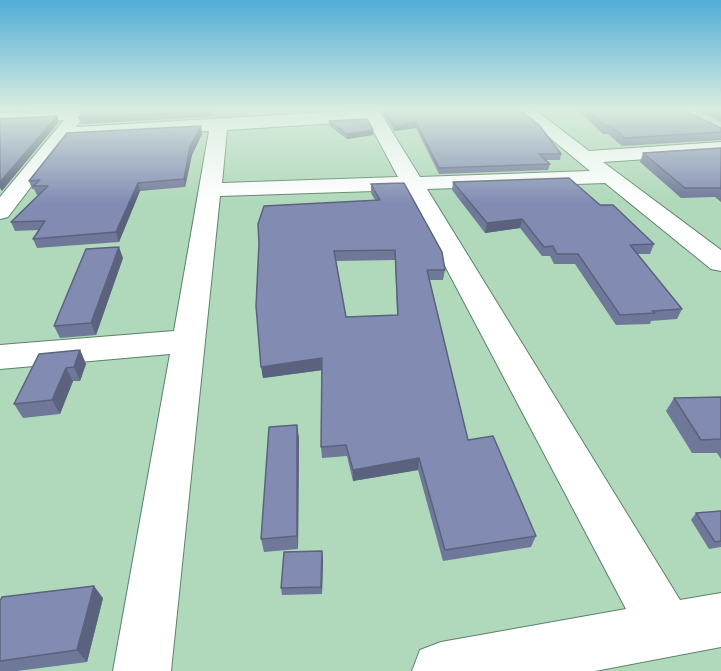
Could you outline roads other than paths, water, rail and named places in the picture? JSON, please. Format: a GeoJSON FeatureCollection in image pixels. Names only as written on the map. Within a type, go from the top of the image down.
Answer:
{"type":"FeatureCollection","features":[{"type":"Feature","properties":{"kind":"street"},"geometry":{"type":"LineString","coordinates":[[0,213],[56,140]]}},
{"type":"Feature","properties":{"kind":"street"},"geometry":{"type":"LineString","coordinates":[[142,671],[217,140]]}},
{"type":"Feature","properties":{"kind":"street"},"geometry":{"type":"LineString","coordinates":[[388,140],[667,630]]}},
{"type":"Feature","properties":{"kind":"street"},"geometry":{"type":"LineString","coordinates":[[563,140],[721,263]]}},
{"type":"Feature","properties":{"kind":"street"},"geometry":{"type":"LineString","coordinates":[[584,157],[721,148]]}},
{"type":"Feature","properties":{"kind":"street"},"geometry":{"type":"LineString","coordinates":[[210,190],[610,177]]}},
{"type":"Feature","properties":{"kind":"street"},"geometry":{"type":"LineString","coordinates":[[0,357],[188,340]]}},
{"type":"Feature","properties":{"kind":"street"},"geometry":{"type":"LineString","coordinates":[[441,671],[721,620]]}}]}
